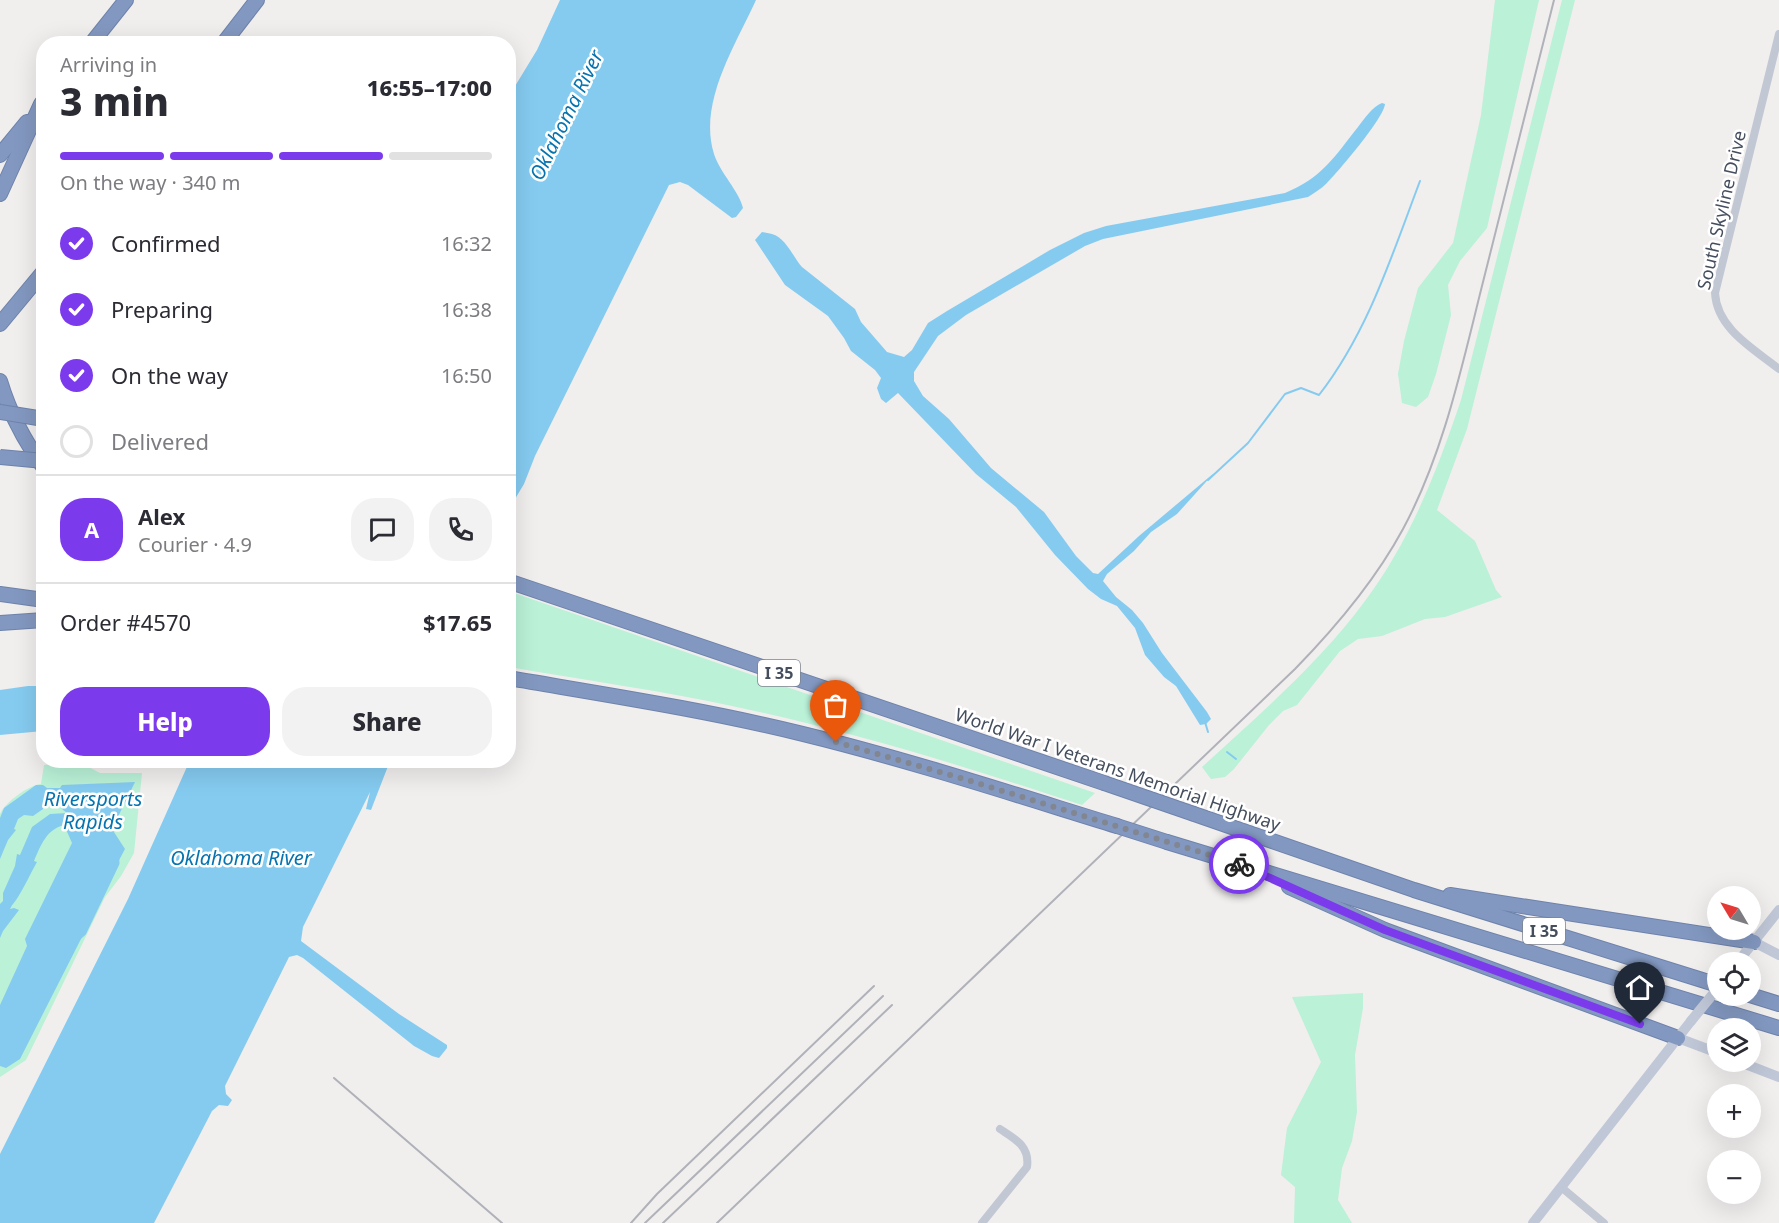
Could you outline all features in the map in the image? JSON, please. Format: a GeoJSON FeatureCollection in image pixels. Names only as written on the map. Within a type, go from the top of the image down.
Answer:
{"type":"FeatureCollection","features":[{"type":"Feature","properties":{"kind":"highway"},"geometry":{"type":"LineString","coordinates":[[97,36],[126,0]]}},
{"type":"Feature","properties":{"kind":"highway"},"geometry":{"type":"LineString","coordinates":[[229,36],[257,0]]}},
{"type":"Feature","properties":{"kind":"highway"},"geometry":{"type":"LineString","coordinates":[[0,155],[36,110]]}},
{"type":"Feature","properties":{"kind":"highway"},"geometry":{"type":"LineString","coordinates":[[0,194],[36,116]]}},
{"type":"Feature","properties":{"kind":"highway"},"geometry":{"type":"LineString","coordinates":[[0,324],[36,281]]}},
{"type":"Feature","properties":{"kind":"highway"},"geometry":{"type":"LineString","coordinates":[[10,312],[36,293]]}},
{"type":"Feature","properties":{"kind":"highway"},"geometry":{"type":"LineString","coordinates":[[0,381],[4,396],[36,455]]}},
{"type":"Feature","properties":{"kind":"highway"},"geometry":{"type":"LineString","coordinates":[[0,412],[36,419]]}},
{"type":"Feature","properties":{"kind":"highway"},"geometry":{"type":"LineString","coordinates":[[0,457],[36,460]]}},
{"type":"Feature","properties":{"kind":"highway","name":"World War I Veterans Memorial Highway"},"geometry":{"type":"LineString","coordinates":[[516,585],[1414,890],[1707,983]]}},
{"type":"Feature","properties":{"kind":"highway"},"geometry":{"type":"LineString","coordinates":[[0,594],[36,599]]}},
{"type":"Feature","properties":{"kind":"highway"},"geometry":{"type":"LineString","coordinates":[[0,623],[36,621]]}},
{"type":"Feature","properties":{"kind":"highway","name":"I 35"},"geometry":{"type":"LineString","coordinates":[[516,680],[712,714],[801,733],[936,770],[1779,1028]]}},
{"type":"Feature","properties":{"kind":"highway"},"geometry":{"type":"LineString","coordinates":[[1236,863],[1385,930],[1678,1038]]}},
{"type":"Feature","properties":{"kind":"highway"},"geometry":{"type":"LineString","coordinates":[[1414,890],[1754,942]]}},
{"type":"Feature","properties":{"kind":"highway"},"geometry":{"type":"LineString","coordinates":[[1761,998],[1779,1004]]}},
{"type":"Feature","properties":{"kind":"main road"},"geometry":{"type":"LineString","coordinates":[[1746,952],[1779,910]]}},
{"type":"Feature","properties":{"kind":"main road"},"geometry":{"type":"LineString","coordinates":[[1754,942],[1779,955]]}},
{"type":"Feature","properties":{"kind":"main road"},"geometry":{"type":"LineString","coordinates":[[1533,1223],[1707,1000]]}},
{"type":"Feature","properties":{"kind":"main road"},"geometry":{"type":"LineString","coordinates":[[1678,1038],[1707,1049]]}},
{"type":"Feature","properties":{"kind":"main road"},"geometry":{"type":"LineString","coordinates":[[1761,1070],[1779,1077]]}},
{"type":"Feature","properties":{"kind":"street","name":"South Skyline Drive"},"geometry":{"type":"LineString","coordinates":[[1779,34],[1715,293],[1719,311],[1728,326],[1779,369]]}},
{"type":"Feature","properties":{"kind":"street"},"geometry":{"type":"LineString","coordinates":[[982,1223],[1027,1167],[1028,1157],[1022,1145],[999,1129]]}},
{"type":"Feature","properties":{"kind":"street"},"geometry":{"type":"LineString","coordinates":[[1561,1187],[1604,1223]]}},
{"type":"Feature","properties":{"kind":"green space"},"geometry":{"type":"Polygon","coordinates":[[[1495,0],[1539,0],[1487,228],[1460,261],[1448,285],[1451,315],[1436,374],[1428,397],[1416,407],[1402,403],[1398,374],[1404,341],[1418,288],[1453,243],[1481,115],[1495,0]]]}},
{"type":"Feature","properties":{"kind":"green space"},"geometry":{"type":"Polygon","coordinates":[[[1562,0],[1575,0],[1467,429],[1437,510],[1475,541],[1496,590],[1502,597],[1445,617],[1425,619],[1382,636],[1358,639],[1340,651],[1297,705],[1283,711],[1269,725],[1234,769],[1225,777],[1211,779],[1202,767],[1288,688],[1347,624],[1396,554],[1421,505],[1461,400],[1562,0]]]}},
{"type":"Feature","properties":{"kind":"green space"},"geometry":{"type":"Polygon","coordinates":[[[516,594],[1095,793],[1082,805],[909,751],[821,727],[676,695],[516,668],[516,594]]]}},
{"type":"Feature","properties":{"kind":"green space","name":"Riversports Rapids"},"geometry":{"type":"Polygon","coordinates":[[[44,768],[90,768],[100,773],[142,773],[134,853],[121,876],[105,897],[26,1060],[0,1077],[0,814],[18,795],[30,787],[41,784],[44,768]]]}},
{"type":"Feature","properties":{"kind":"green space"},"geometry":{"type":"Polygon","coordinates":[[[1363,993],[1363,1008],[1355,1055],[1357,1112],[1352,1141],[1342,1168],[1338,1200],[1352,1223],[1294,1223],[1295,1187],[1281,1175],[1287,1128],[1321,1062],[1292,997],[1363,993]]]}},
{"type":"Feature","properties":{"kind":"water","name":"Oklahoma River"},"geometry":{"type":"Polygon","coordinates":[[[560,0],[756,0],[721,75],[711,115],[710,135],[714,154],[743,208],[736,217],[732,218],[688,185],[680,182],[669,185],[516,497],[516,84],[537,50],[560,0]]]}},
{"type":"Feature","properties":{"kind":"water"},"geometry":{"type":"Polygon","coordinates":[[[1382,103],[1385,104],[1383,111],[1360,145],[1327,183],[1308,197],[1103,239],[1085,246],[966,315],[938,336],[914,372],[914,381],[923,396],[949,419],[991,468],[1044,512],[1076,556],[1093,573],[1098,574],[1214,473],[1177,514],[1151,532],[1134,551],[1107,574],[1103,581],[1143,623],[1162,653],[1207,712],[1211,719],[1206,724],[1200,725],[1176,686],[1164,677],[1145,655],[1135,628],[1117,606],[1101,599],[1088,589],[1055,555],[1016,507],[976,474],[898,393],[886,403],[881,399],[877,388],[881,378],[875,370],[851,351],[828,316],[785,285],[755,240],[762,232],[781,239],[802,267],[855,309],[861,322],[887,352],[904,357],[912,350],[928,323],[1050,250],[1084,233],[1106,226],[1285,193],[1298,187],[1327,165],[1369,113],[1382,103]]]}},
{"type":"Feature","properties":{"kind":"water"},"geometry":{"type":"Polygon","coordinates":[[[36,686],[36,732],[0,735],[0,690],[36,686]]]}},
{"type":"Feature","properties":{"kind":"water","name":"Oklahoma River"},"geometry":{"type":"Polygon","coordinates":[[[186,768],[387,768],[371,810],[366,809],[370,792],[303,927],[301,941],[399,1014],[447,1045],[447,1048],[439,1058],[414,1046],[303,958],[297,955],[289,957],[225,1086],[226,1094],[232,1100],[228,1106],[219,1105],[212,1111],[154,1223],[0,1223],[0,1154],[128,899],[186,768]]]}},
{"type":"Feature","properties":{"kind":"water","name":"Riversports Rapids"},"geometry":{"type":"Polygon","coordinates":[[[135,782],[112,829],[125,849],[117,864],[113,862],[79,930],[84,933],[20,1059],[6,1068],[0,1066],[0,1005],[27,946],[25,939],[72,843],[64,825],[48,834],[34,861],[37,862],[10,909],[19,910],[0,938],[0,904],[15,866],[17,854],[20,855],[32,827],[50,814],[67,813],[57,805],[63,801],[61,799],[47,800],[43,809],[33,816],[24,815],[18,819],[14,829],[16,830],[8,840],[0,859],[0,818],[4,808],[36,785],[60,788],[62,785],[135,782]]]}},
{"type":"Feature","properties":{"kind":"waterway"},"geometry":{"type":"LineString","coordinates":[[1208,480],[1248,443],[1285,394],[1301,388],[1319,395],[1352,345],[1365,319],[1389,265],[1420,181]]}},
{"type":"Feature","properties":{"kind":"waterway"},"geometry":{"type":"LineString","coordinates":[[1205,722],[1208,732]]}},
{"type":"Feature","properties":{"kind":"waterway"},"geometry":{"type":"LineString","coordinates":[[1227,752],[1236,759]]}},
{"type":"Feature","properties":{"kind":"waterway"},"geometry":{"type":"LineString","coordinates":[[73,940],[82,932],[115,863],[114,852]]}},
{"type":"Feature","properties":{"kind":"railway"},"geometry":{"type":"LineString","coordinates":[[717,1223],[1295,669],[1340,620],[1368,585],[1403,529],[1417,500],[1451,408],[1554,0]]}},
{"type":"Feature","properties":{"kind":"railway"},"geometry":{"type":"LineString","coordinates":[[631,1223],[657,1194],[874,986]]}},
{"type":"Feature","properties":{"kind":"railway"},"geometry":{"type":"LineString","coordinates":[[645,1223],[883,996]]}},
{"type":"Feature","properties":{"kind":"railway"},"geometry":{"type":"LineString","coordinates":[[663,1223],[892,1005]]}},
{"type":"Feature","properties":{"kind":"railway"},"geometry":{"type":"LineString","coordinates":[[334,1078],[502,1223]]}},
{"type":"Feature","properties":{"kind":"way so far"},"geometry":{"type":"LineString","coordinates":[[836,742],[1239,864]]}},
{"type":"Feature","properties":{"kind":"route"},"geometry":{"type":"LineString","coordinates":[[1239,864],[1385,930],[1640,1024]]}}]}
